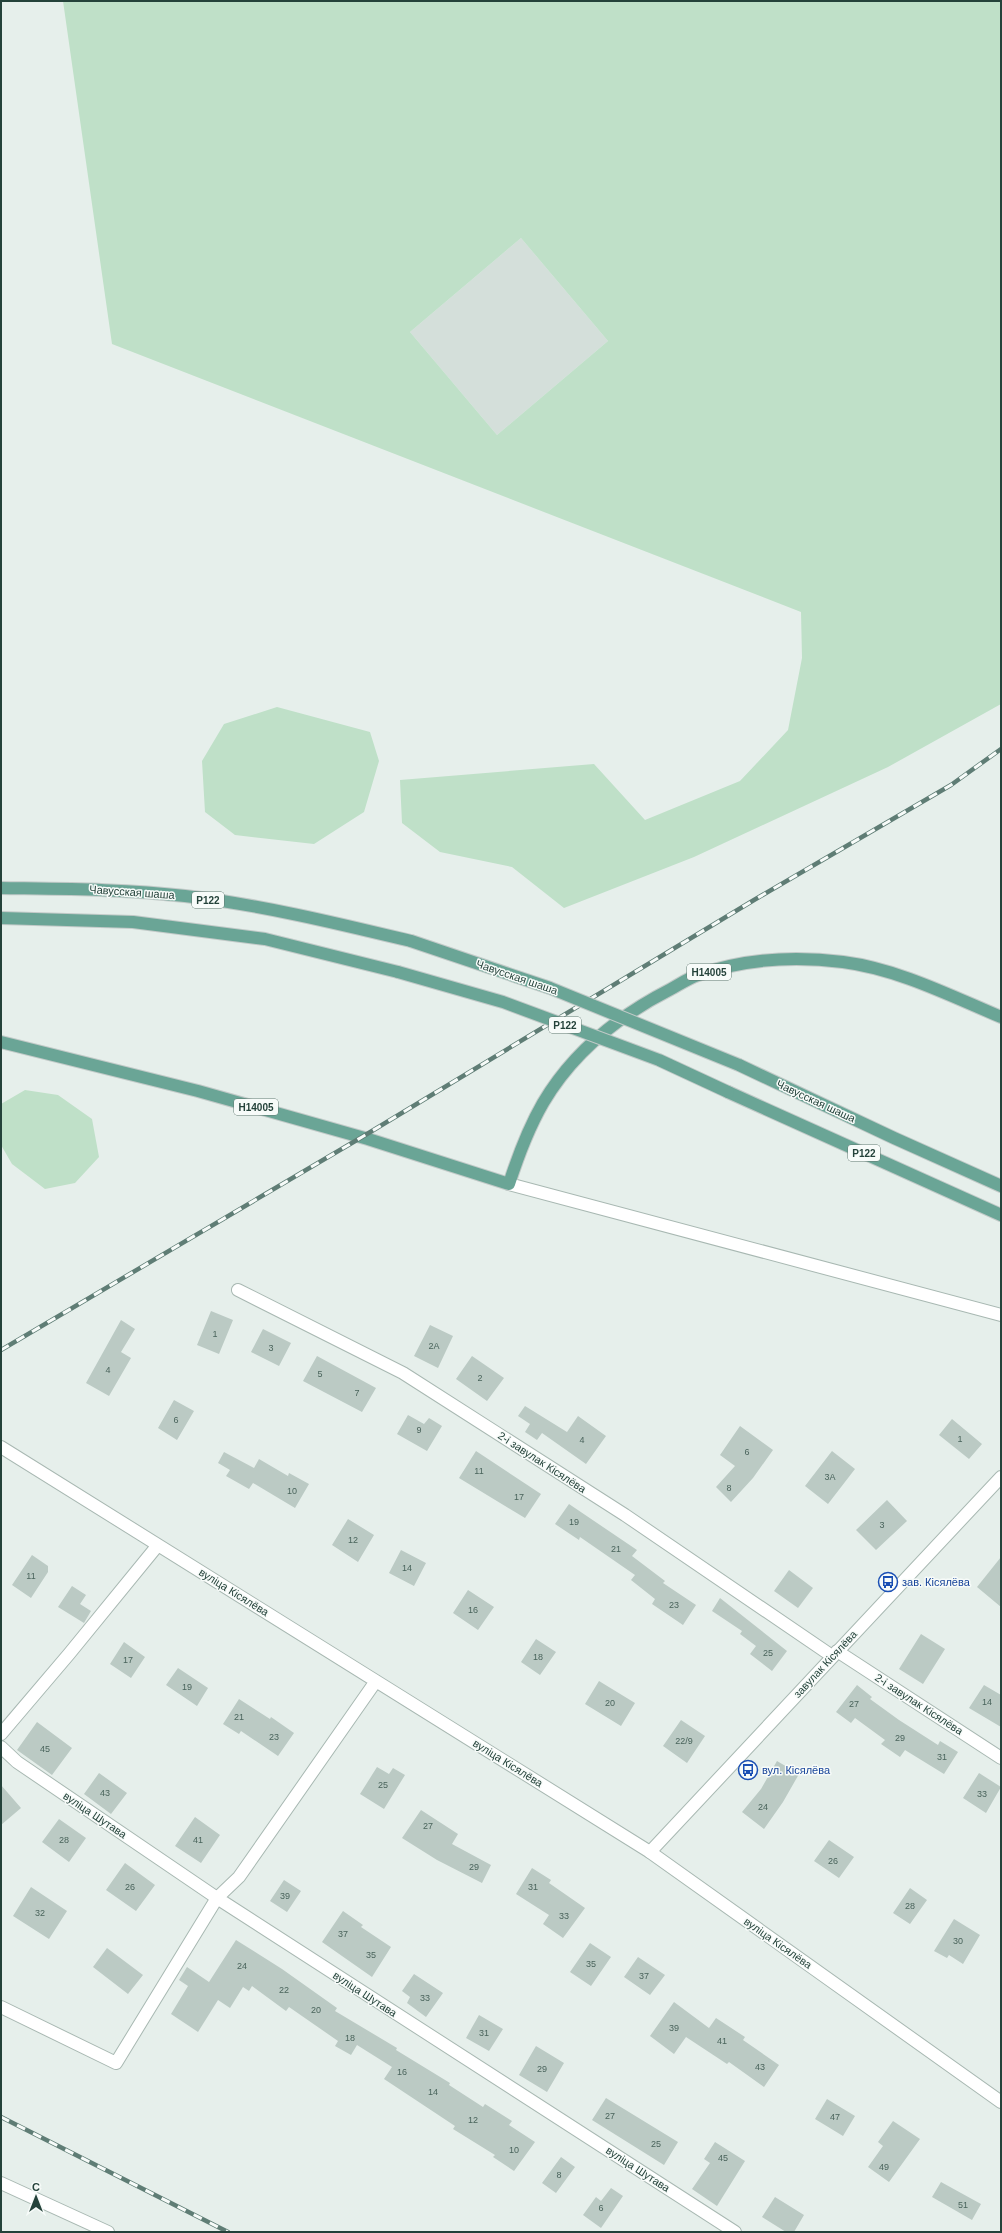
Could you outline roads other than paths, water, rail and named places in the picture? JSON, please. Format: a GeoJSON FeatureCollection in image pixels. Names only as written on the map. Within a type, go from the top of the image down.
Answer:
{"type":"FeatureCollection","features":[{"type":"Feature","properties":{"kind":"main road","name":"Чавусская шаша"},"geometry":{"type":"LineString","coordinates":[[1,888],[82,889],[185,896],[309,916],[411,941],[550,988],[739,1065],[894,1138],[1001,1186]]}},
{"type":"Feature","properties":{"kind":"main road","name":"Р122"},"geometry":{"type":"LineString","coordinates":[[1,918],[134,922],[265,938],[398,972],[503,1002],[659,1060],[1001,1215]]}},
{"type":"Feature","properties":{"kind":"main road","name":"Н14005"},"geometry":{"type":"LineString","coordinates":[[1,1042],[198,1091],[368,1139],[509,1184],[523,1141],[544,1102],[570,1066],[606,1030],[651,999],[697,975],[743,963],[790,959],[844,962],[896,975],[1001,1017]]}},
{"type":"Feature","properties":{"kind":"street","name":"Н14005"},"geometry":{"type":"LineString","coordinates":[[509,1184],[1001,1315]]}},
{"type":"Feature","properties":{"kind":"street","name":"2-і завулак Кісялёва"},"geometry":{"type":"LineString","coordinates":[[238,1290],[403,1373],[625,1515],[834,1654],[1001,1758]]}},
{"type":"Feature","properties":{"kind":"street","name":"вуліца Кісялёва"},"geometry":{"type":"LineString","coordinates":[[1,1447],[650,1852],[1001,2102]]}},
{"type":"Feature","properties":{"kind":"street","name":"завулак Кісялёва"},"geometry":{"type":"LineString","coordinates":[[650,1852],[1001,1477]]}},
{"type":"Feature","properties":{"kind":"street"},"geometry":{"type":"LineString","coordinates":[[1,1734],[70,1654],[158,1545]]}},
{"type":"Feature","properties":{"kind":"street"},"geometry":{"type":"LineString","coordinates":[[1,2007],[116,2063],[217,1898],[239,1877],[376,1681]]}},
{"type":"Feature","properties":{"kind":"street","name":"вуліца Шутава"},"geometry":{"type":"LineString","coordinates":[[1,1747],[17,1762],[217,1898],[735,2232]]}},
{"type":"Feature","properties":{"kind":"street"},"geometry":{"type":"LineString","coordinates":[[1,2183],[108,2232]]}},
{"type":"Feature","properties":{"kind":"railway"},"geometry":{"type":"LineString","coordinates":[[1,1350],[362,1137],[754,900],[951,785],[1001,749]]}},
{"type":"Feature","properties":{"kind":"railway"},"geometry":{"type":"LineString","coordinates":[[1,2117],[228,2232]]}},
{"type":"Feature","properties":{"kind":"place","name":"зав. Кісялёва"},"geometry":{"type":"Point","coordinates":[888,1582]}},
{"type":"Feature","properties":{"kind":"place","name":"вул. Кісялёва"},"geometry":{"type":"Point","coordinates":[748,1770]}}]}
